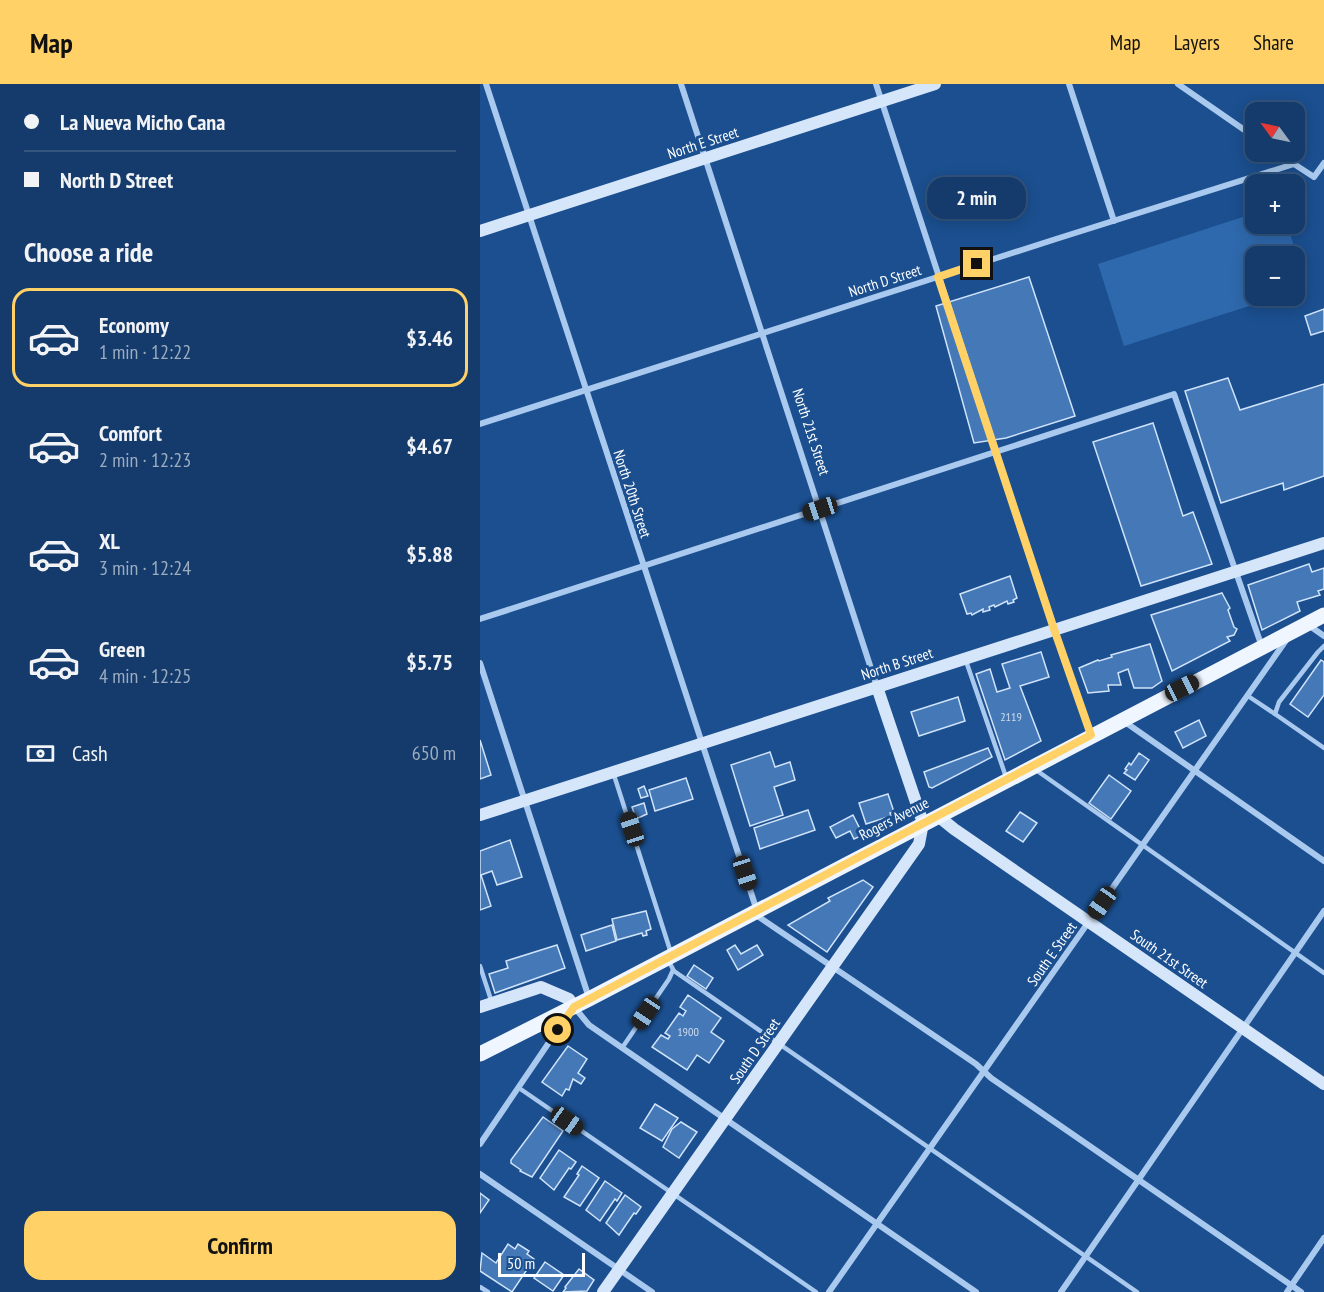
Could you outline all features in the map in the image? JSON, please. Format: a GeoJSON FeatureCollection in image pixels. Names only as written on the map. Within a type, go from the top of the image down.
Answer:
{"type":"FeatureCollection","features":[{"type":"Feature","properties":{"kind":"main road","name":"Rogers Avenue"},"geometry":{"type":"LineString","coordinates":[[480,1054],[671,961],[757,910],[1324,615]]}},
{"type":"Feature","properties":{"kind":"street","name":"North 20th Street"},"geometry":{"type":"LineString","coordinates":[[486,84],[757,910]]}},
{"type":"Feature","properties":{"kind":"street","name":"North 21st Street"},"geometry":{"type":"LineString","coordinates":[[681,84],[923,823]]}},
{"type":"Feature","properties":{"kind":"street"},"geometry":{"type":"LineString","coordinates":[[876,84],[1054,629],[1091,735]]}},
{"type":"Feature","properties":{"kind":"street","name":"North E Street"},"geometry":{"type":"LineString","coordinates":[[480,231],[935,84]]}},
{"type":"Feature","properties":{"kind":"street"},"geometry":{"type":"LineString","coordinates":[[1069,84],[1114,221]]}},
{"type":"Feature","properties":{"kind":"street"},"geometry":{"type":"LineString","coordinates":[[1178,84],[1245,130]]}},
{"type":"Feature","properties":{"kind":"street"},"geometry":{"type":"LineString","coordinates":[[1291,162],[1314,177],[1324,163]]}},
{"type":"Feature","properties":{"kind":"street","name":"North D Street"},"geometry":{"type":"LineString","coordinates":[[480,424],[1294,164]]}},
{"type":"Feature","properties":{"kind":"street"},"geometry":{"type":"LineString","coordinates":[[480,619],[1174,394],[1262,647]]}},
{"type":"Feature","properties":{"kind":"street","name":"North B Street"},"geometry":{"type":"LineString","coordinates":[[480,815],[1324,543]]}},
{"type":"Feature","properties":{"kind":"street"},"geometry":{"type":"LineString","coordinates":[[1300,627],[1324,636]]}},
{"type":"Feature","properties":{"kind":"street","name":"South E Street"},"geometry":{"type":"LineString","coordinates":[[829,1292],[1248,696],[1300,627]]}},
{"type":"Feature","properties":{"kind":"street"},"geometry":{"type":"LineString","coordinates":[[480,663],[589,999]]}},
{"type":"Feature","properties":{"kind":"street"},"geometry":{"type":"LineString","coordinates":[[1122,719],[1324,861]]}},
{"type":"Feature","properties":{"kind":"street","name":"South 21st Street"},"geometry":{"type":"LineString","coordinates":[[938,816],[1324,1084]]}},
{"type":"Feature","properties":{"kind":"street","name":"South D Street"},"geometry":{"type":"LineString","coordinates":[[603,1292],[919,844],[923,823]]}},
{"type":"Feature","properties":{"kind":"street"},"geometry":{"type":"LineString","coordinates":[[757,910],[759,917],[926,1030],[1300,1292]]}},
{"type":"Feature","properties":{"kind":"street"},"geometry":{"type":"LineString","coordinates":[[1061,1292],[1324,911]]}},
{"type":"Feature","properties":{"kind":"street"},"geometry":{"type":"LineString","coordinates":[[486,1005],[541,987],[569,999],[589,1025],[976,1292]]}},
{"type":"Feature","properties":{"kind":"street"},"geometry":{"type":"LineString","coordinates":[[480,1144],[574,1007]]}},
{"type":"Feature","properties":{"kind":"street"},"geometry":{"type":"LineString","coordinates":[[480,1174],[652,1292]]}},
{"type":"Feature","properties":{"kind":"street"},"geometry":{"type":"LineString","coordinates":[[1287,1292],[1324,1238]]}},
{"type":"Feature","properties":{"kind":"lane"},"geometry":{"type":"LineString","coordinates":[[1275,714],[1279,702],[1324,646]]}},
{"type":"Feature","properties":{"kind":"lane"},"geometry":{"type":"LineString","coordinates":[[1318,652],[1324,656]]}},
{"type":"Feature","properties":{"kind":"lane"},"geometry":{"type":"LineString","coordinates":[[965,658],[1007,780]]}},
{"type":"Feature","properties":{"kind":"lane"},"geometry":{"type":"LineString","coordinates":[[1248,696],[1324,748]]}},
{"type":"Feature","properties":{"kind":"lane"},"geometry":{"type":"LineString","coordinates":[[1031,767],[1324,973]]}},
{"type":"Feature","properties":{"kind":"lane"},"geometry":{"type":"LineString","coordinates":[[614,772],[671,961],[669,979],[622,1048]]}},
{"type":"Feature","properties":{"kind":"lane"},"geometry":{"type":"LineString","coordinates":[[671,961],[778,1043],[1137,1292]]}},
{"type":"Feature","properties":{"kind":"lane"},"geometry":{"type":"LineString","coordinates":[[480,966],[486,1005]]}},
{"type":"Feature","properties":{"kind":"lane"},"geometry":{"type":"LineString","coordinates":[[519,1088],[816,1292]]}},
{"type":"Feature","properties":{"kind":"lane"},"geometry":{"type":"LineString","coordinates":[[480,1287],[488,1292]]}},
{"type":"Feature","properties":{"kind":"shaded area"},"geometry":{"type":"Polygon","coordinates":[[[1245,216],[1245,234],[1290,234],[1294,246],[1245,246],[1245,306],[1250,306],[1124,346],[1098,264],[1245,216]]]}},
{"type":"Feature","properties":{"kind":"building"},"geometry":{"type":"Polygon","coordinates":[[[1029,277],[1075,416],[1006,438],[974,443],[936,306],[1029,277]]]}},
{"type":"Feature","properties":{"kind":"building"},"geometry":{"type":"Polygon","coordinates":[[[1324,309],[1324,331],[1311,335],[1305,316],[1324,309]]]}},
{"type":"Feature","properties":{"kind":"building"},"geometry":{"type":"Polygon","coordinates":[[[1228,378],[1240,410],[1324,384],[1324,476],[1284,490],[1283,483],[1221,503],[1185,391],[1228,378]]]}},
{"type":"Feature","properties":{"kind":"building"},"geometry":{"type":"Polygon","coordinates":[[[1153,423],[1183,516],[1193,512],[1212,564],[1141,586],[1093,442],[1153,423]]]}},
{"type":"Feature","properties":{"kind":"building"},"geometry":{"type":"Polygon","coordinates":[[[1309,564],[1312,572],[1324,568],[1324,589],[1318,591],[1320,595],[1297,602],[1300,611],[1262,630],[1248,585],[1309,564]]]}},
{"type":"Feature","properties":{"kind":"building"},"geometry":{"type":"Polygon","coordinates":[[[1010,576],[1017,598],[1013,600],[1014,602],[1008,604],[1007,601],[995,607],[994,605],[989,607],[990,610],[983,612],[983,609],[972,615],[967,614],[960,594],[1010,576]]]}},
{"type":"Feature","properties":{"kind":"building"},"geometry":{"type":"Polygon","coordinates":[[[1222,593],[1230,608],[1228,610],[1234,627],[1237,629],[1234,635],[1227,637],[1230,641],[1172,671],[1151,615],[1222,593]]]}},
{"type":"Feature","properties":{"kind":"building"},"geometry":{"type":"Polygon","coordinates":[[[1150,644],[1162,681],[1152,688],[1134,688],[1128,669],[1118,673],[1121,685],[1108,685],[1109,691],[1088,693],[1079,668],[1112,657],[1111,655],[1150,644]]]}},
{"type":"Feature","properties":{"kind":"building"},"geometry":{"type":"Polygon","coordinates":[[[1041,652],[1049,677],[1020,686],[1041,741],[1005,760],[976,674],[990,669],[997,692],[1010,688],[1002,664],[1041,652]]]}},
{"type":"Feature","properties":{"kind":"building"},"geometry":{"type":"Polygon","coordinates":[[[1321,660],[1324,662],[1324,695],[1308,717],[1290,704],[1321,660]]]}},
{"type":"Feature","properties":{"kind":"building"},"geometry":{"type":"Polygon","coordinates":[[[958,697],[965,721],[919,736],[911,712],[958,697]]]}},
{"type":"Feature","properties":{"kind":"building"},"geometry":{"type":"Polygon","coordinates":[[[1199,720],[1206,736],[1183,748],[1175,732],[1199,720]]]}},
{"type":"Feature","properties":{"kind":"building"},"geometry":{"type":"Polygon","coordinates":[[[480,740],[491,775],[480,779],[480,740]]]}},
{"type":"Feature","properties":{"kind":"building"},"geometry":{"type":"Polygon","coordinates":[[[988,748],[992,757],[932,788],[929,787],[924,772],[988,748]]]}},
{"type":"Feature","properties":{"kind":"building"},"geometry":{"type":"Polygon","coordinates":[[[770,752],[775,767],[790,762],[795,780],[774,787],[783,815],[750,826],[731,765],[770,752]]]}},
{"type":"Feature","properties":{"kind":"building"},"geometry":{"type":"Polygon","coordinates":[[[1139,753],[1149,760],[1135,780],[1124,773],[1129,763],[1131,765],[1139,753]]]}},
{"type":"Feature","properties":{"kind":"building"},"geometry":{"type":"Polygon","coordinates":[[[1109,775],[1131,791],[1111,819],[1089,803],[1109,775]]]}},
{"type":"Feature","properties":{"kind":"building"},"geometry":{"type":"Polygon","coordinates":[[[686,778],[693,799],[655,811],[649,790],[686,778]]]}},
{"type":"Feature","properties":{"kind":"building"},"geometry":{"type":"Polygon","coordinates":[[[644,786],[648,796],[641,798],[638,789],[644,786]]]}},
{"type":"Feature","properties":{"kind":"building"},"geometry":{"type":"Polygon","coordinates":[[[888,794],[894,812],[890,813],[891,816],[866,824],[859,803],[888,794]]]}},
{"type":"Feature","properties":{"kind":"building"},"geometry":{"type":"Polygon","coordinates":[[[644,803],[647,814],[636,819],[632,807],[644,803]]]}},
{"type":"Feature","properties":{"kind":"building"},"geometry":{"type":"Polygon","coordinates":[[[808,810],[815,830],[760,849],[754,828],[808,810]]]}},
{"type":"Feature","properties":{"kind":"building"},"geometry":{"type":"Polygon","coordinates":[[[1020,812],[1037,823],[1023,842],[1006,831],[1020,812]]]}},
{"type":"Feature","properties":{"kind":"building"},"geometry":{"type":"Polygon","coordinates":[[[853,815],[863,835],[854,839],[850,831],[836,838],[830,827],[853,815]]]}},
{"type":"Feature","properties":{"kind":"building"},"geometry":{"type":"Polygon","coordinates":[[[510,840],[522,877],[497,885],[492,871],[481,875],[491,906],[480,910],[480,851],[510,840]]]}},
{"type":"Feature","properties":{"kind":"building"},"geometry":{"type":"Polygon","coordinates":[[[863,880],[873,887],[827,952],[788,925],[830,901],[828,898],[863,880]]]}},
{"type":"Feature","properties":{"kind":"building"},"geometry":{"type":"Polygon","coordinates":[[[646,911],[651,929],[646,931],[647,935],[643,936],[642,933],[617,940],[612,919],[646,911]]]}},
{"type":"Feature","properties":{"kind":"building"},"geometry":{"type":"Polygon","coordinates":[[[612,925],[616,941],[586,951],[581,935],[612,925]]]}},
{"type":"Feature","properties":{"kind":"building"},"geometry":{"type":"Polygon","coordinates":[[[557,945],[565,968],[495,993],[489,974],[508,968],[506,961],[557,945]]]}},
{"type":"Feature","properties":{"kind":"building"},"geometry":{"type":"Polygon","coordinates":[[[735,945],[741,954],[757,945],[763,955],[738,970],[727,950],[735,945]]]}},
{"type":"Feature","properties":{"kind":"building"},"geometry":{"type":"Polygon","coordinates":[[[694,965],[713,978],[706,989],[687,976],[694,965]]]}},
{"type":"Feature","properties":{"kind":"building"},"geometry":{"type":"Polygon","coordinates":[[[688,995],[721,1018],[711,1032],[724,1041],[709,1063],[697,1055],[687,1070],[652,1047],[661,1035],[668,1039],[670,1036],[665,1033],[679,1013],[683,1016],[686,1011],[680,1007],[688,995]]]}},
{"type":"Feature","properties":{"kind":"building"},"geometry":{"type":"Polygon","coordinates":[[[568,1046],[587,1059],[578,1073],[585,1078],[581,1084],[573,1079],[569,1090],[566,1089],[562,1096],[542,1082],[568,1046]]]}},
{"type":"Feature","properties":{"kind":"building"},"geometry":{"type":"Polygon","coordinates":[[[655,1104],[678,1118],[662,1141],[640,1128],[655,1104]]]}},
{"type":"Feature","properties":{"kind":"building"},"geometry":{"type":"Polygon","coordinates":[[[543,1117],[563,1131],[532,1177],[520,1171],[511,1163],[511,1160],[543,1117]]]}},
{"type":"Feature","properties":{"kind":"building"},"geometry":{"type":"Polygon","coordinates":[[[681,1122],[697,1132],[679,1158],[663,1147],[672,1129],[681,1122]]]}},
{"type":"Feature","properties":{"kind":"building"},"geometry":{"type":"Polygon","coordinates":[[[559,1150],[576,1162],[554,1190],[540,1178],[559,1150]]]}},
{"type":"Feature","properties":{"kind":"building"},"geometry":{"type":"Polygon","coordinates":[[[582,1166],[599,1178],[580,1206],[564,1197],[579,1175],[577,1174],[582,1166]]]}},
{"type":"Feature","properties":{"kind":"building"},"geometry":{"type":"Polygon","coordinates":[[[605,1181],[622,1193],[600,1221],[586,1210],[605,1181]]]}},
{"type":"Feature","properties":{"kind":"building"},"geometry":{"type":"Polygon","coordinates":[[[480,1193],[489,1200],[480,1213],[480,1193]]]}},
{"type":"Feature","properties":{"kind":"building"},"geometry":{"type":"Polygon","coordinates":[[[625,1195],[641,1207],[619,1235],[606,1223],[625,1195]]]}},
{"type":"Feature","properties":{"kind":"building"},"geometry":{"type":"Polygon","coordinates":[[[508,1244],[515,1249],[518,1244],[529,1251],[527,1254],[534,1259],[512,1292],[480,1271],[482,1253],[496,1263],[508,1244]]]}},
{"type":"Feature","properties":{"kind":"building"},"geometry":{"type":"Polygon","coordinates":[[[545,1262],[564,1275],[553,1291],[534,1278],[545,1262]]]}},
{"type":"Feature","properties":{"kind":"building"},"geometry":{"type":"Polygon","coordinates":[[[579,1269],[594,1280],[587,1291],[563,1292],[565,1287],[579,1269]]]}},
{"type":"Feature","properties":{"kind":"route"},"geometry":{"type":"LineString","coordinates":[[558,1030],[574,1007],[1091,735],[938,277],[977,264]]}}]}
